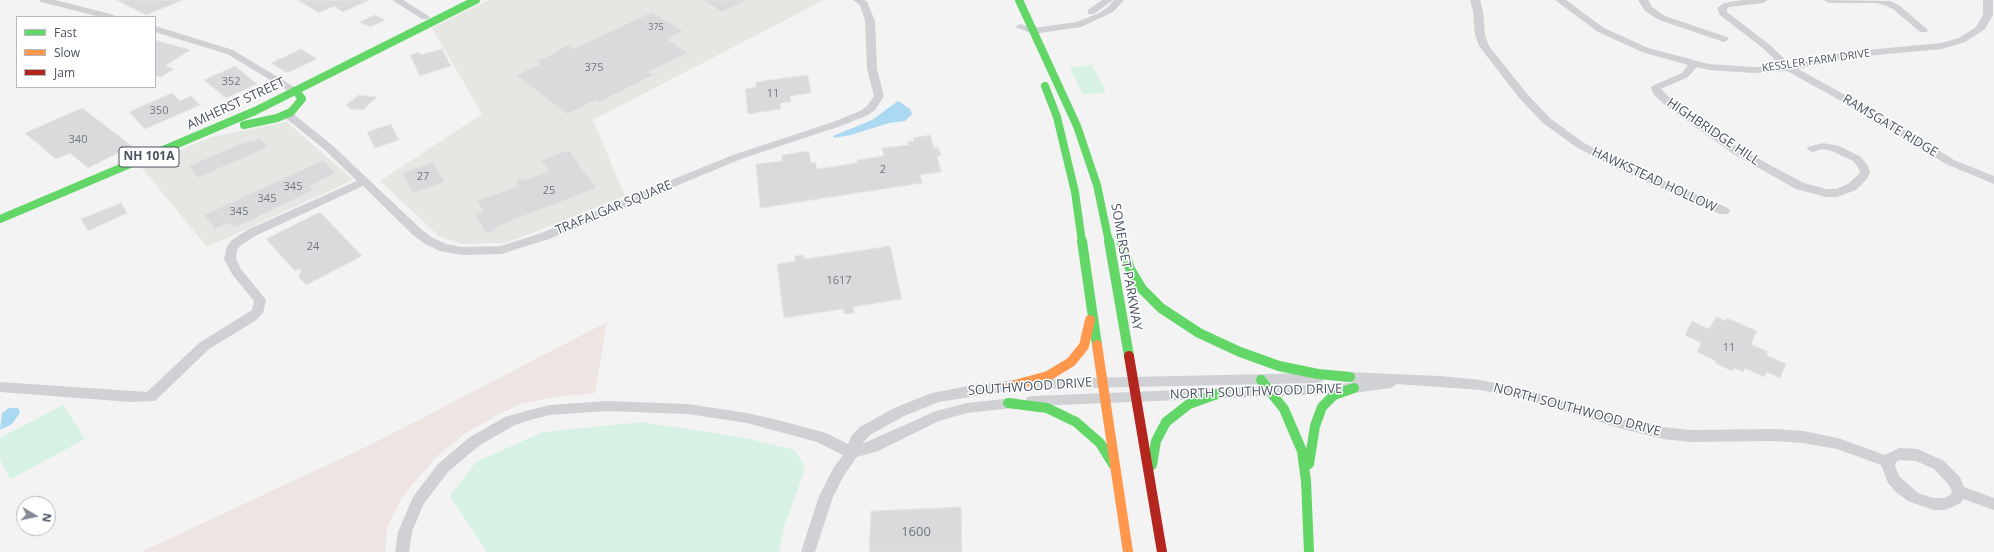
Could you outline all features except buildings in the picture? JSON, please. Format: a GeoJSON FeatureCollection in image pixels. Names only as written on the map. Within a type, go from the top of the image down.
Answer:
{"type":"FeatureCollection","features":[{"type":"Feature","properties":{"kind":"main road","name":"AMHERST STREET"},"geometry":{"type":"LineString","coordinates":[[0,212],[292,89],[425,17],[460,0]]}},
{"type":"Feature","properties":{"kind":"main road","name":"AMHERST STREET"},"geometry":{"type":"LineString","coordinates":[[0,219],[205,133],[476,0]]}},
{"type":"Feature","properties":{"kind":"main road","name":"SOMERSET PARKWAY"},"geometry":{"type":"LineString","coordinates":[[1019,0],[1077,126],[1092,168],[1106,220],[1162,552]]}},
{"type":"Feature","properties":{"kind":"main road"},"geometry":{"type":"LineString","coordinates":[[1041,76],[1056,112],[1069,162],[1128,552]]}},
{"type":"Feature","properties":{"kind":"main road"},"geometry":{"type":"LineString","coordinates":[[205,133],[271,119],[287,114],[301,102],[301,97],[292,89]]}},
{"type":"Feature","properties":{"kind":"main road"},"geometry":{"type":"LineString","coordinates":[[1092,168],[1099,177],[1111,206]]}},
{"type":"Feature","properties":{"kind":"main road"},"geometry":{"type":"LineString","coordinates":[[1118,228],[1130,269],[1142,290],[1161,308],[1238,361]]}},
{"type":"Feature","properties":{"kind":"main road"},"geometry":{"type":"LineString","coordinates":[[1010,386],[1048,376],[1061,369],[1075,358],[1082,350],[1087,337],[1091,300]]}},
{"type":"Feature","properties":{"kind":"main road"},"geometry":{"type":"LineString","coordinates":[[1199,333],[1240,352],[1279,366],[1352,382]]}},
{"type":"Feature","properties":{"kind":"main road"},"geometry":{"type":"LineString","coordinates":[[1250,370],[1272,391],[1287,413],[1299,443],[1305,471],[1308,509]]}},
{"type":"Feature","properties":{"kind":"main road"},"geometry":{"type":"LineString","coordinates":[[1309,552],[1309,459],[1312,438],[1318,415],[1331,397],[1342,391],[1352,382]]}},
{"type":"Feature","properties":{"kind":"main road"},"geometry":{"type":"LineString","coordinates":[[1152,489],[1153,453],[1158,435],[1163,426],[1183,408],[1203,398],[1220,393]]}},
{"type":"Feature","properties":{"kind":"main road"},"geometry":{"type":"LineString","coordinates":[[1008,403],[1043,407],[1076,422],[1089,431],[1100,443],[1110,459],[1117,476]]}},
{"type":"Feature","properties":{"kind":"street"},"geometry":{"type":"LineString","coordinates":[[44,0],[107,16]]}},
{"type":"Feature","properties":{"kind":"street"},"geometry":{"type":"LineString","coordinates":[[397,0],[425,17]]}},
{"type":"Feature","properties":{"kind":"street"},"geometry":{"type":"LineString","coordinates":[[1032,28],[1078,17],[1098,8],[1108,0]]}},
{"type":"Feature","properties":{"kind":"street"},"geometry":{"type":"LineString","coordinates":[[1020,28],[1078,24],[1100,16],[1110,10],[1120,0]]}},
{"type":"Feature","properties":{"kind":"street","name":"HAWKSTEAD HOLLOW"},"geometry":{"type":"LineString","coordinates":[[1475,0],[1478,11],[1480,35],[1484,46],[1524,97],[1547,121],[1580,145],[1620,166],[1724,211]]}},
{"type":"Feature","properties":{"kind":"street","name":"KESSLER FARM DRIVE"},"geometry":{"type":"LineString","coordinates":[[1560,0],[1592,24],[1623,41],[1652,52],[1694,64],[1747,70],[1789,68],[1836,56],[1934,48],[1949,44],[1969,37],[1980,29],[1986,21],[1990,4]]}},
{"type":"Feature","properties":{"kind":"street"},"geometry":{"type":"LineString","coordinates":[[1643,0],[1648,8],[1662,18],[1724,39]]}},
{"type":"Feature","properties":{"kind":"street","name":"RAMSGATE RIDGE"},"geometry":{"type":"LineString","coordinates":[[1763,0],[1727,5],[1722,8],[1723,13],[1762,43],[1789,68],[1874,115],[1950,162],[1994,180]]}},
{"type":"Feature","properties":{"kind":"street"},"geometry":{"type":"LineString","coordinates":[[1829,0],[1876,0],[1887,3],[1896,7],[1923,30]]}},
{"type":"Feature","properties":{"kind":"street","name":"TRAFALGAR SQUARE"},"geometry":{"type":"LineString","coordinates":[[287,114],[328,147],[365,180],[417,232],[436,245],[462,252],[501,250],[525,243],[737,157],[837,124],[864,113],[871,108],[879,96],[872,69],[870,21],[862,1]]}},
{"type":"Feature","properties":{"kind":"street"},"geometry":{"type":"LineString","coordinates":[[156,29],[230,52],[292,89]]}},
{"type":"Feature","properties":{"kind":"street","name":"HIGHBRIDGE HILL"},"geometry":{"type":"LineString","coordinates":[[1694,64],[1685,76],[1656,88],[1658,93],[1670,104],[1736,151],[1800,186],[1826,193],[1837,193],[1852,187],[1862,178],[1865,173],[1863,166],[1857,159],[1841,151],[1823,146],[1812,149]]}},
{"type":"Feature","properties":{"kind":"street"},"geometry":{"type":"LineString","coordinates":[[0,387],[150,397],[172,374],[204,346],[257,313],[260,306],[260,300],[236,271],[230,259],[231,249],[236,243],[251,233],[365,180]]}},
{"type":"Feature","properties":{"kind":"street","name":"NORTH SOUTHWOOD DRIVE"},"geometry":{"type":"LineString","coordinates":[[1133,382],[1261,380],[1449,382],[1494,387],[1547,400],[1623,424],[1673,435],[1774,435],[1818,439],[1848,447],[1888,462]]}},
{"type":"Feature","properties":{"kind":"street","name":"SOUTHWOOD DRIVE"},"geometry":{"type":"LineString","coordinates":[[808,552],[816,523],[826,496],[839,471],[852,453],[855,443],[865,431],[879,422],[908,407],[948,394],[1010,386],[1133,382]]}},
{"type":"Feature","properties":{"kind":"street","name":"NORTH SOUTHWOOD DRIVE"},"geometry":{"type":"LineString","coordinates":[[1105,398],[1272,391],[1352,382]]}},
{"type":"Feature","properties":{"kind":"street","name":"SOUTHWOOD DRIVE"},"geometry":{"type":"LineString","coordinates":[[852,453],[873,447],[907,428],[936,416],[967,408],[1008,403],[1105,398]]}},
{"type":"Feature","properties":{"kind":"street"},"geometry":{"type":"LineString","coordinates":[[402,552],[405,532],[411,516],[422,495],[443,468],[475,441],[493,430],[526,416],[544,412],[607,406],[661,407],[707,411],[757,420],[802,431],[826,439],[852,453]]}},
{"type":"Feature","properties":{"kind":"street"},"geometry":{"type":"LineString","coordinates":[[1899,454],[1911,454],[1925,458],[1939,466],[1951,476],[1958,491],[1956,499],[1945,504],[1933,504],[1920,500],[1907,493],[1893,479],[1888,470],[1888,462],[1894,456],[1899,454]]}},
{"type":"Feature","properties":{"kind":"street"},"geometry":{"type":"LineString","coordinates":[[1958,491],[1994,504]]}},
{"type":"Feature","properties":{"kind":"shaded area"},"geometry":{"type":"Polygon","coordinates":[[[489,0],[824,0],[593,120],[625,196],[503,243],[463,244],[440,237],[380,181],[482,114],[432,28],[489,0]]]}},
{"type":"Feature","properties":{"kind":"shaded area"},"geometry":{"type":"Polygon","coordinates":[[[287,122],[353,180],[207,247],[141,167],[211,137],[287,122]]]}},
{"type":"Feature","properties":{"kind":"shaded area"},"geometry":{"type":"Polygon","coordinates":[[[607,322],[595,393],[554,397],[521,404],[497,415],[466,433],[437,456],[402,497],[387,528],[385,552],[141,552],[370,445],[607,322]]]}},
{"type":"Feature","properties":{"kind":"green space"},"geometry":{"type":"Polygon","coordinates":[[[1092,65],[1106,92],[1083,95],[1070,68],[1092,65]]]}},
{"type":"Feature","properties":{"kind":"green space"},"geometry":{"type":"Polygon","coordinates":[[[63,405],[85,439],[11,479],[0,460],[0,438],[63,405]]]}},
{"type":"Feature","properties":{"kind":"green space"},"geometry":{"type":"Polygon","coordinates":[[[642,422],[745,438],[795,450],[805,469],[785,524],[779,552],[487,552],[450,496],[476,462],[543,432],[642,422]]]}},
{"type":"Feature","properties":{"kind":"water"},"geometry":{"type":"Polygon","coordinates":[[[898,101],[910,109],[912,114],[905,121],[889,123],[851,135],[834,138],[833,136],[872,120],[898,101]]]}},
{"type":"Feature","properties":{"kind":"water"},"geometry":{"type":"Polygon","coordinates":[[[9,408],[18,408],[20,413],[12,424],[0,430],[2,413],[9,408]]]}},
{"type":"Feature","properties":{"kind":"traffic: fast"},"geometry":{"type":"LineString","coordinates":[[0,219],[255,111],[476,0]]}},
{"type":"Feature","properties":{"kind":"traffic: fast"},"geometry":{"type":"LineString","coordinates":[[1019,0],[1077,126],[1097,185],[1108,233],[1129,356]]}},
{"type":"Feature","properties":{"kind":"traffic: fast"},"geometry":{"type":"LineString","coordinates":[[1045,86],[1057,117],[1075,192],[1097,345]]}},
{"type":"Feature","properties":{"kind":"traffic: fast"},"geometry":{"type":"LineString","coordinates":[[244,125],[277,118],[291,112],[302,99],[296,91]]}},
{"type":"Feature","properties":{"kind":"traffic: fast"},"geometry":{"type":"LineString","coordinates":[[1119,234],[1130,269],[1142,289],[1161,308],[1199,333],[1240,352],[1279,366],[1318,374],[1350,377]]}},
{"type":"Feature","properties":{"kind":"traffic: fast"},"geometry":{"type":"LineString","coordinates":[[1261,380],[1284,409],[1302,451],[1306,481],[1309,552]]}},
{"type":"Feature","properties":{"kind":"traffic: fast"},"geometry":{"type":"LineString","coordinates":[[1309,464],[1315,426],[1322,407],[1334,395],[1354,388]]}},
{"type":"Feature","properties":{"kind":"traffic: fast"},"geometry":{"type":"LineString","coordinates":[[1152,465],[1156,441],[1166,422],[1189,404],[1220,393]]}},
{"type":"Feature","properties":{"kind":"traffic: fast"},"geometry":{"type":"LineString","coordinates":[[1008,403],[1047,408],[1076,422],[1100,443],[1113,464]]}},
{"type":"Feature","properties":{"kind":"traffic: slow"},"geometry":{"type":"LineString","coordinates":[[1011,386],[1048,376],[1071,362],[1084,346],[1090,320]]}},
{"type":"Feature","properties":{"kind":"traffic: slow"},"geometry":{"type":"LineString","coordinates":[[1097,345],[1128,552]]}},
{"type":"Feature","properties":{"kind":"traffic: jam"},"geometry":{"type":"LineString","coordinates":[[1129,356],[1162,552]]}}]}
